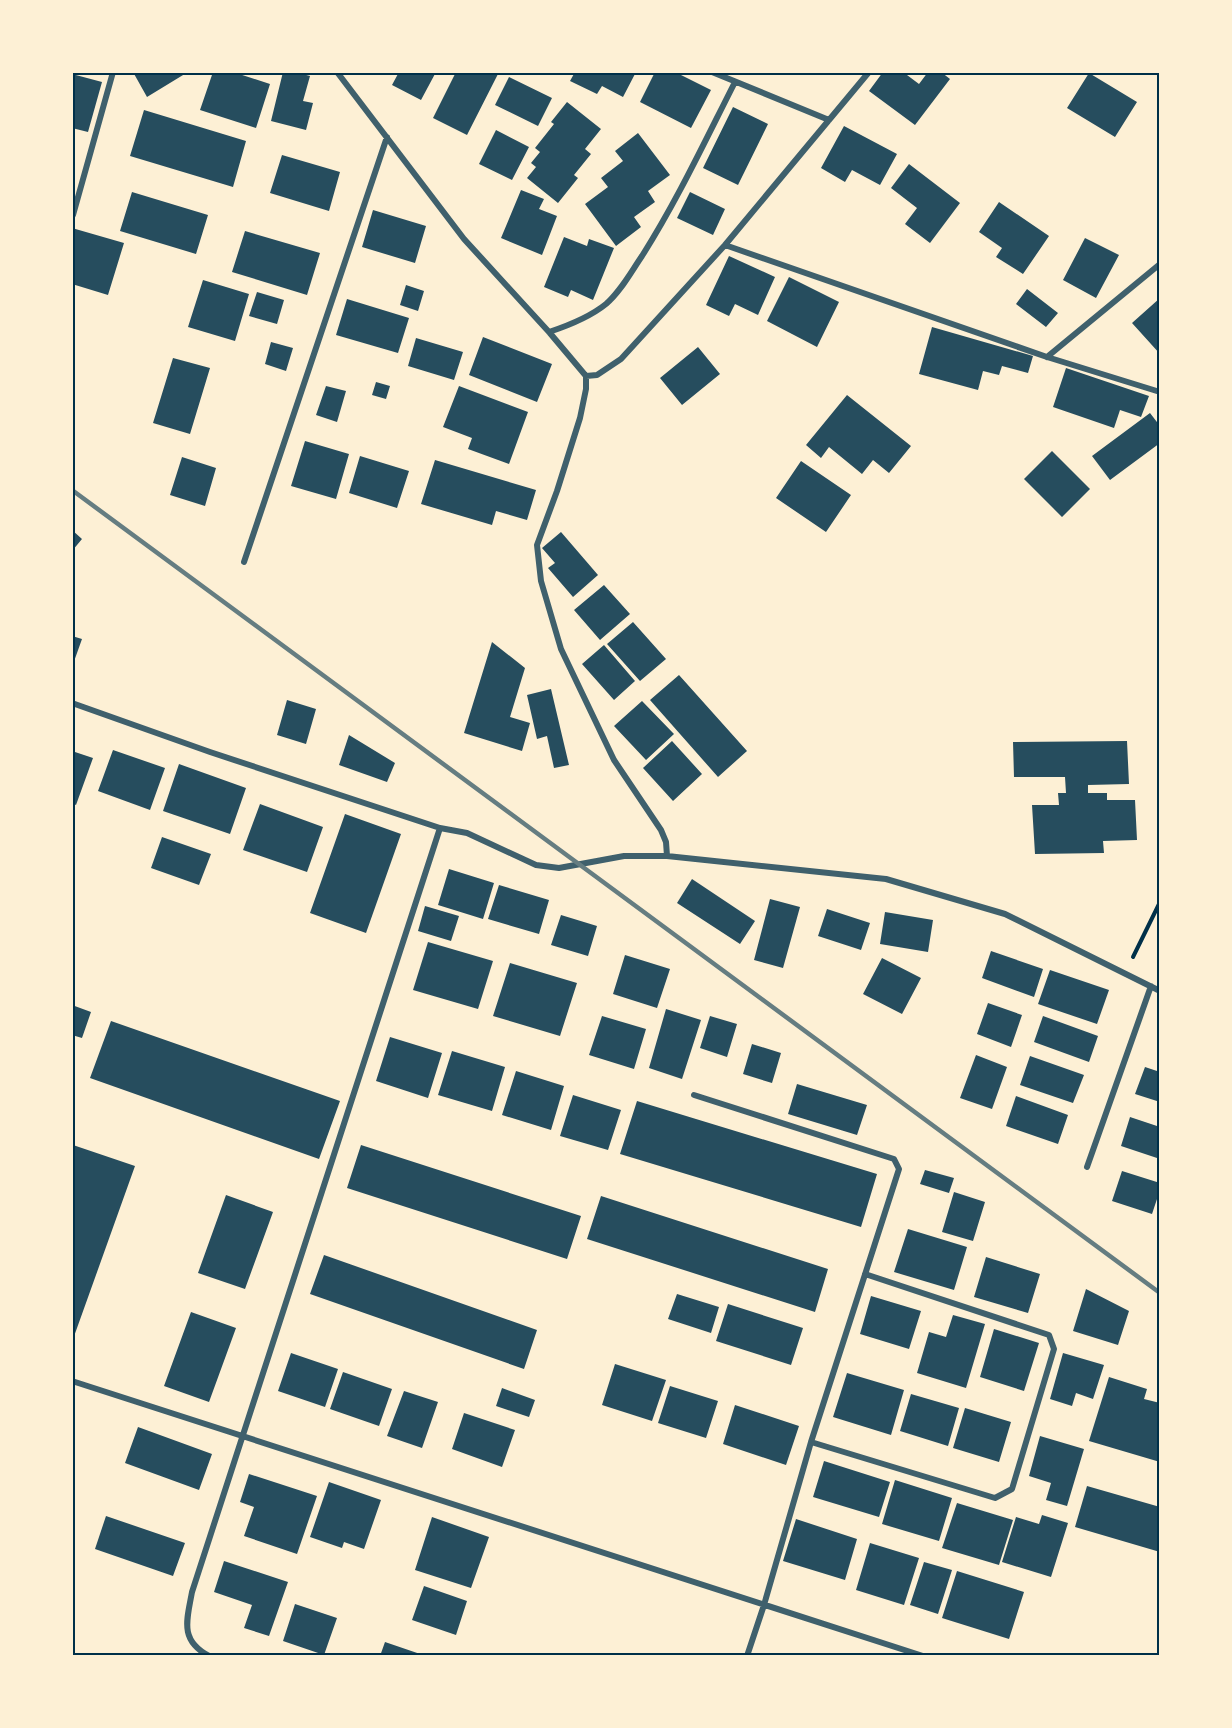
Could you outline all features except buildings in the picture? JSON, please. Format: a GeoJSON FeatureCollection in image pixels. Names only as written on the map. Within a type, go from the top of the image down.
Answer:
{"type":"FeatureCollection","features":[{"type":"Feature","properties":{"kind":"street"},"geometry":{"type":"LineString","coordinates":[[73,215],[113,72]]}},
{"type":"Feature","properties":{"kind":"street"},"geometry":{"type":"LineString","coordinates":[[337,72],[464,239],[586,376],[586,389],[580,418],[537,545],[541,581],[561,649],[614,760],[661,830],[666,842],[667,856]]}},
{"type":"Feature","properties":{"kind":"street"},"geometry":{"type":"LineString","coordinates":[[712,72],[829,120]]}},
{"type":"Feature","properties":{"kind":"street"},"geometry":{"type":"LineString","coordinates":[[586,376],[597,375],[621,359],[725,244],[869,72]]}},
{"type":"Feature","properties":{"kind":"street"},"geometry":{"type":"LineString","coordinates":[[549,332],[570,325],[591,314],[608,303],[622,286],[667,216],[735,82]]}},
{"type":"Feature","properties":{"kind":"street"},"geometry":{"type":"LineString","coordinates":[[244,562],[387,137]]}},
{"type":"Feature","properties":{"kind":"street"},"geometry":{"type":"LineString","coordinates":[[725,244],[1047,357],[1160,392]]}},
{"type":"Feature","properties":{"kind":"street"},"geometry":{"type":"LineString","coordinates":[[1047,357],[1160,264]]}},
{"type":"Feature","properties":{"kind":"street"},"geometry":{"type":"LineString","coordinates":[[72,703],[221,756],[440,828],[467,833],[536,865],[560,868],[624,856],[667,856],[886,879],[1005,914],[1160,990]]}},
{"type":"Feature","properties":{"kind":"street"},"geometry":{"type":"LineString","coordinates":[[209,1656],[193,1644],[186,1624],[192,1592],[440,828]]}},
{"type":"Feature","properties":{"kind":"street"},"geometry":{"type":"LineString","coordinates":[[1087,1167],[1151,986]]}},
{"type":"Feature","properties":{"kind":"street"},"geometry":{"type":"LineString","coordinates":[[694,1095],[894,1159],[899,1168],[811,1442],[747,1656]]}},
{"type":"Feature","properties":{"kind":"street"},"geometry":{"type":"LineString","coordinates":[[811,1442],[995,1498],[1011,1489],[1054,1349],[1049,1335],[865,1274]]}},
{"type":"Feature","properties":{"kind":"street"},"geometry":{"type":"LineString","coordinates":[[72,1381],[923,1656]]}},
{"type":"Feature","properties":{"kind":"path"},"geometry":{"type":"LineString","coordinates":[[1125,974],[1160,902]]}},
{"type":"Feature","properties":{"kind":"railway"},"geometry":{"type":"LineString","coordinates":[[72,490],[1160,1293]]}}]}
